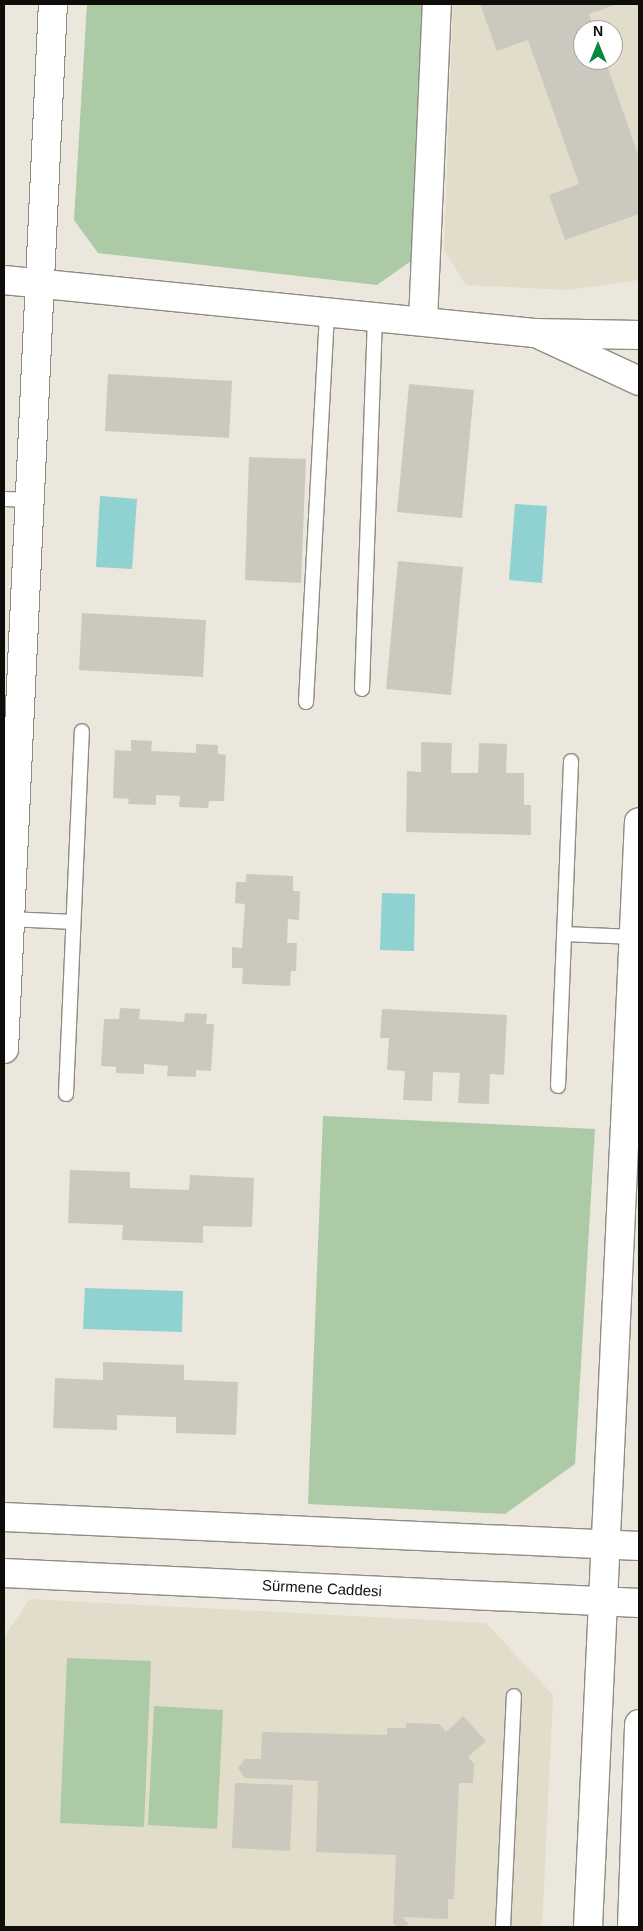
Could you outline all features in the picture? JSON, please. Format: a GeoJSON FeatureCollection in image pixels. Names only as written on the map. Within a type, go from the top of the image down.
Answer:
{"type":"FeatureCollection","features":[{"type":"Feature","properties":{"kind":"street"},"geometry":{"type":"LineString","coordinates":[[4,1049],[10,919],[9,791],[17,500],[41,284],[53,4]]}},
{"type":"Feature","properties":{"kind":"street"},"geometry":{"type":"LineString","coordinates":[[423,321],[437,4]]}},
{"type":"Feature","properties":{"kind":"street"},"geometry":{"type":"LineString","coordinates":[[4,280],[534,332],[639,334]]}},
{"type":"Feature","properties":{"kind":"street"},"geometry":{"type":"LineString","coordinates":[[534,332],[639,382]]}},
{"type":"Feature","properties":{"kind":"street"},"geometry":{"type":"LineString","coordinates":[[588,1927],[604,1545],[639,822]]}},
{"type":"Feature","properties":{"kind":"street"},"geometry":{"type":"LineString","coordinates":[[4,1517],[639,1546]]}},
{"type":"Feature","properties":{"kind":"street","name":"Sürmene Caddesi"},"geometry":{"type":"LineString","coordinates":[[4,1573],[639,1603]]}},
{"type":"Feature","properties":{"kind":"street"},"geometry":{"type":"LineString","coordinates":[[632,1927],[639,1724]]}},
{"type":"Feature","properties":{"kind":"lane"},"geometry":{"type":"LineString","coordinates":[[306,702],[327,312]]}},
{"type":"Feature","properties":{"kind":"lane"},"geometry":{"type":"LineString","coordinates":[[362,689],[374,316]]}},
{"type":"Feature","properties":{"kind":"lane"},"geometry":{"type":"LineString","coordinates":[[66,1094],[82,731]]}},
{"type":"Feature","properties":{"kind":"lane"},"geometry":{"type":"LineString","coordinates":[[558,1086],[570,761]]}},
{"type":"Feature","properties":{"kind":"lane"},"geometry":{"type":"LineString","coordinates":[[10,919],[73,922]]}},
{"type":"Feature","properties":{"kind":"lane"},"geometry":{"type":"LineString","coordinates":[[564,934],[634,937]]}},
{"type":"Feature","properties":{"kind":"lane"},"geometry":{"type":"LineString","coordinates":[[503,1927],[514,1696]]}},
{"type":"Feature","properties":{"kind":"shaded area"},"geometry":{"type":"Polygon","coordinates":[[[453,4],[639,4],[639,280],[568,290],[466,285],[444,250],[453,4]]]}},
{"type":"Feature","properties":{"kind":"shaded area"},"geometry":{"type":"Polygon","coordinates":[[[30,1599],[486,1623],[553,1695],[542,1927],[4,1927],[4,1637],[30,1599]]]}},
{"type":"Feature","properties":{"kind":"green space"},"geometry":{"type":"Polygon","coordinates":[[[87,4],[424,4],[411,261],[377,285],[98,253],[74,220],[87,4]]]}},
{"type":"Feature","properties":{"kind":"green space"},"geometry":{"type":"Polygon","coordinates":[[[323,1116],[595,1129],[575,1464],[505,1514],[308,1504],[323,1116]]]}},
{"type":"Feature","properties":{"kind":"green space"},"geometry":{"type":"Polygon","coordinates":[[[67,1658],[151,1661],[144,1827],[60,1823],[67,1658]]]}},
{"type":"Feature","properties":{"kind":"green space"},"geometry":{"type":"Polygon","coordinates":[[[154,1706],[223,1710],[217,1829],[148,1825],[154,1706]]]}},
{"type":"Feature","properties":{"kind":"water"},"geometry":{"type":"Polygon","coordinates":[[[100,496],[137,499],[132,569],[96,567],[100,496]]]}},
{"type":"Feature","properties":{"kind":"water"},"geometry":{"type":"Polygon","coordinates":[[[515,504],[547,506],[542,583],[509,580],[515,504]]]}},
{"type":"Feature","properties":{"kind":"water"},"geometry":{"type":"Polygon","coordinates":[[[382,893],[415,894],[414,951],[380,950],[382,893]]]}},
{"type":"Feature","properties":{"kind":"water"},"geometry":{"type":"Polygon","coordinates":[[[85,1288],[183,1291],[182,1332],[83,1329],[85,1288]]]}},
{"type":"Feature","properties":{"kind":"building"},"geometry":{"type":"Polygon","coordinates":[[[480,4],[618,4],[589,14],[591,20],[573,20],[573,70],[609,70],[639,157],[639,214],[565,240],[549,195],[579,184],[528,40],[497,51],[480,4]]]}},
{"type":"Feature","properties":{"kind":"building"},"geometry":{"type":"Polygon","coordinates":[[[108,374],[232,381],[229,438],[105,431],[108,374]]]}},
{"type":"Feature","properties":{"kind":"building"},"geometry":{"type":"Polygon","coordinates":[[[409,384],[474,390],[462,518],[397,512],[409,384]]]}},
{"type":"Feature","properties":{"kind":"building"},"geometry":{"type":"Polygon","coordinates":[[[249,457],[306,459],[301,583],[245,580],[249,457]]]}},
{"type":"Feature","properties":{"kind":"building"},"geometry":{"type":"Polygon","coordinates":[[[398,561],[463,567],[451,695],[386,689],[398,561]]]}},
{"type":"Feature","properties":{"kind":"building"},"geometry":{"type":"Polygon","coordinates":[[[82,613],[206,620],[203,677],[79,670],[82,613]]]}},
{"type":"Feature","properties":{"kind":"building"},"geometry":{"type":"Polygon","coordinates":[[[131,740],[152,741],[151,751],[196,753],[196,744],[218,745],[218,754],[226,755],[224,801],[209,801],[208,808],[179,807],[180,796],[156,795],[156,805],[128,804],[129,799],[113,798],[115,750],[131,751],[131,740]]]}},
{"type":"Feature","properties":{"kind":"building"},"geometry":{"type":"Polygon","coordinates":[[[421,742],[452,743],[451,773],[478,773],[479,743],[507,744],[506,773],[524,773],[524,805],[531,805],[531,835],[406,832],[407,771],[421,772],[421,742]]]}},
{"type":"Feature","properties":{"kind":"building"},"geometry":{"type":"Polygon","coordinates":[[[246,874],[293,876],[293,891],[300,891],[299,920],[288,919],[287,943],[297,943],[296,971],[291,971],[290,986],[242,984],[243,968],[232,968],[232,947],[242,948],[245,904],[235,903],[236,882],[246,882],[246,874]]]}},
{"type":"Feature","properties":{"kind":"building"},"geometry":{"type":"Polygon","coordinates":[[[120,1008],[140,1009],[139,1019],[184,1022],[185,1013],[207,1014],[206,1024],[214,1024],[211,1071],[196,1070],[196,1077],[167,1076],[168,1066],[144,1064],[144,1074],[116,1073],[116,1067],[101,1066],[104,1019],[119,1019],[120,1008]]]}},
{"type":"Feature","properties":{"kind":"building"},"geometry":{"type":"Polygon","coordinates":[[[382,1009],[507,1015],[504,1075],[490,1074],[489,1104],[458,1103],[460,1073],[433,1072],[432,1101],[403,1100],[405,1071],[387,1070],[389,1038],[380,1038],[382,1009]]]}},
{"type":"Feature","properties":{"kind":"building"},"geometry":{"type":"Polygon","coordinates":[[[70,1170],[130,1172],[130,1188],[189,1190],[190,1175],[254,1178],[252,1227],[203,1226],[203,1243],[122,1240],[123,1225],[68,1223],[70,1170]]]}},
{"type":"Feature","properties":{"kind":"building"},"geometry":{"type":"Polygon","coordinates":[[[103,1362],[184,1365],[184,1380],[238,1382],[236,1435],[176,1433],[176,1417],[117,1415],[117,1430],[53,1428],[55,1378],[103,1380],[103,1362]]]}},
{"type":"Feature","properties":{"kind":"building"},"geometry":{"type":"Polygon","coordinates":[[[463,1716],[486,1741],[468,1757],[474,1764],[473,1783],[459,1783],[454,1899],[448,1899],[448,1919],[403,1917],[409,1925],[396,1927],[393,1923],[396,1855],[316,1852],[318,1781],[245,1778],[238,1768],[245,1759],[261,1759],[262,1732],[387,1735],[387,1728],[406,1728],[406,1723],[439,1724],[446,1732],[463,1716]]]}},
{"type":"Feature","properties":{"kind":"building"},"geometry":{"type":"Polygon","coordinates":[[[235,1783],[293,1785],[290,1851],[232,1848],[235,1783]]]}}]}
